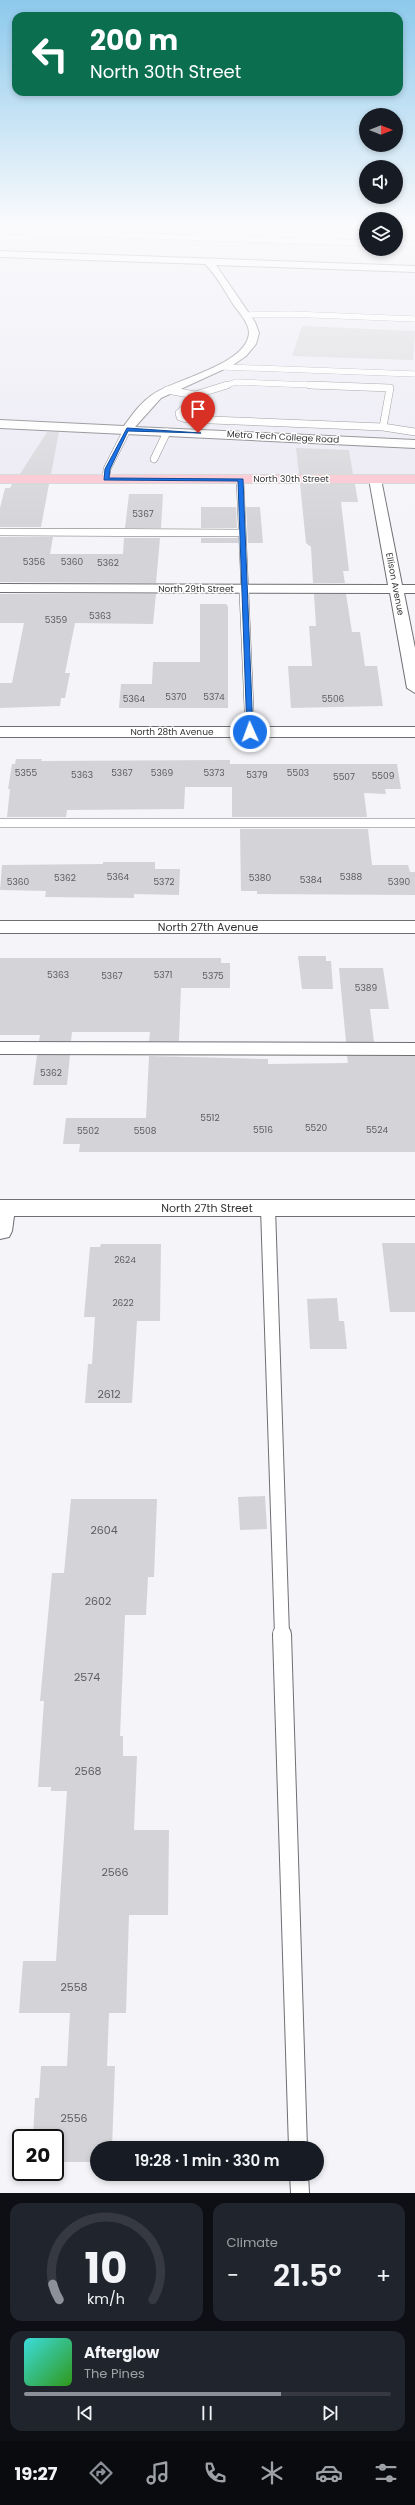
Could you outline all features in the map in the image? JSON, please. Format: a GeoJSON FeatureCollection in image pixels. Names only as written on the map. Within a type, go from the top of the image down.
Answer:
{"type":"FeatureCollection","features":[{"type":"Feature","properties":{"kind":"highway","name":"North 30th Street"},"geometry":{"type":"LineString","coordinates":[[0,479],[415,479]]}},
{"type":"Feature","properties":{"kind":"street"},"geometry":{"type":"LineString","coordinates":[[127,430],[147,403],[166,390],[224,367],[237,358],[252,341],[252,326]]}},
{"type":"Feature","properties":{"kind":"street","name":"Metro Tech College Road"},"geometry":{"type":"LineString","coordinates":[[0,424],[415,444]]}},
{"type":"Feature","properties":{"kind":"street","name":"Ellison Avenue"},"geometry":{"type":"LineString","coordinates":[[375,479],[415,688]]}},
{"type":"Feature","properties":{"kind":"street","name":"North 29th Street"},"geometry":{"type":"LineString","coordinates":[[0,588],[415,589]]}},
{"type":"Feature","properties":{"kind":"street","name":"North 28th Avenue"},"geometry":{"type":"LineString","coordinates":[[0,732],[415,732]]}},
{"type":"Feature","properties":{"kind":"street","name":"North 27th Avenue"},"geometry":{"type":"LineString","coordinates":[[0,926],[415,927]]}},
{"type":"Feature","properties":{"kind":"street"},"geometry":{"type":"LineString","coordinates":[[0,1231],[2,1208]]}},
{"type":"Feature","properties":{"kind":"street","name":"North 27th Street"},"geometry":{"type":"LineString","coordinates":[[2,1208],[415,1208]]}},
{"type":"Feature","properties":{"kind":"lane"},"geometry":{"type":"LineString","coordinates":[[224,367],[415,374]]}},
{"type":"Feature","properties":{"kind":"lane"},"geometry":{"type":"LineString","coordinates":[[166,390],[196,395],[236,382],[390,388],[383,427]]}},
{"type":"Feature","properties":{"kind":"lane"},"geometry":{"type":"LineString","coordinates":[[196,395],[191,403],[179,413],[180,417],[383,427],[415,432]]}},
{"type":"Feature","properties":{"kind":"lane"},"geometry":{"type":"LineString","coordinates":[[106,479],[107,469],[127,430]]}},
{"type":"Feature","properties":{"kind":"lane"},"geometry":{"type":"LineString","coordinates":[[154,459],[167,432]]}},
{"type":"Feature","properties":{"kind":"lane"},"geometry":{"type":"LineString","coordinates":[[240,479],[250,732]]}},
{"type":"Feature","properties":{"kind":"lane"},"geometry":{"type":"LineString","coordinates":[[0,532],[241,532]]}},
{"type":"Feature","properties":{"kind":"lane"},"geometry":{"type":"LineString","coordinates":[[0,823],[415,823]]}},
{"type":"Feature","properties":{"kind":"lane"},"geometry":{"type":"LineString","coordinates":[[0,1048],[415,1049]]}},
{"type":"Feature","properties":{"kind":"lane"},"geometry":{"type":"LineString","coordinates":[[268,1208],[298,2141]]}},
{"type":"Feature","properties":{"kind":"lane"},"geometry":{"type":"LineString","coordinates":[[299,2181],[300,2193]]}},
{"type":"Feature","properties":{"kind":"shaded area"},"geometry":{"type":"Polygon","coordinates":[[[0,326],[415,326],[415,475],[0,474],[0,326]]]}},
{"type":"Feature","properties":{"kind":"building"},"geometry":{"type":"Polygon","coordinates":[[[302,326],[415,331],[413,360],[292,356],[302,326]]]}},
{"type":"Feature","properties":{"kind":"building"},"geometry":{"type":"Polygon","coordinates":[[[47,432],[59,432],[51,474],[20,474],[47,432]]]}},
{"type":"Feature","properties":{"kind":"building"},"geometry":{"type":"Polygon","coordinates":[[[296,448],[349,450],[353,474],[299,474],[296,448]]]}},
{"type":"Feature","properties":{"kind":"building"},"geometry":{"type":"Polygon","coordinates":[[[12,484],[49,484],[41,527],[0,527],[0,508],[5,488],[10,488],[12,484]]]}},
{"type":"Feature","properties":{"kind":"building"},"geometry":{"type":"Polygon","coordinates":[[[300,484],[355,484],[358,502],[341,502],[349,571],[343,571],[345,583],[313,583],[311,547],[306,543],[300,484]]]}},
{"type":"Feature","properties":{"kind":"building"},"geometry":{"type":"Polygon","coordinates":[[[129,494],[163,494],[161,528],[125,528],[129,494]]]}},
{"type":"Feature","properties":{"kind":"building"},"geometry":{"type":"Polygon","coordinates":[[[201,507],[236,507],[237,528],[201,528],[201,507]]]}},
{"type":"Feature","properties":{"kind":"building"},"geometry":{"type":"Polygon","coordinates":[[[246,507],[260,507],[263,543],[248,543],[246,507]]]}},
{"type":"Feature","properties":{"kind":"building"},"geometry":{"type":"Polygon","coordinates":[[[0,537],[53,537],[50,554],[123,554],[124,538],[160,538],[156,583],[0,582],[0,537]]]}},
{"type":"Feature","properties":{"kind":"building"},"geometry":{"type":"Polygon","coordinates":[[[201,538],[238,538],[238,543],[201,543],[201,538]]]}},
{"type":"Feature","properties":{"kind":"building"},"geometry":{"type":"Polygon","coordinates":[[[0,594],[156,594],[153,624],[75,623],[65,673],[70,673],[65,698],[61,698],[60,706],[0,708],[0,683],[12,683],[24,623],[0,623],[0,594]]]}},
{"type":"Feature","properties":{"kind":"building"},"geometry":{"type":"Polygon","coordinates":[[[314,594],[346,594],[352,632],[360,632],[365,666],[377,666],[383,706],[291,708],[288,666],[312,666],[309,626],[316,626],[314,594]]]}},
{"type":"Feature","properties":{"kind":"building"},"geometry":{"type":"Polygon","coordinates":[[[200,604],[226,604],[228,607],[228,708],[119,708],[121,684],[152,684],[153,662],[200,662],[200,604]]]}},
{"type":"Feature","properties":{"kind":"building"},"geometry":{"type":"Polygon","coordinates":[[[16,759],[42,759],[41,761],[230,760],[230,764],[397,764],[401,789],[385,789],[386,794],[364,793],[367,817],[232,817],[232,787],[185,787],[184,809],[67,810],[66,817],[7,817],[10,789],[8,789],[12,764],[15,764],[16,759]]]}},
{"type":"Feature","properties":{"kind":"building"},"geometry":{"type":"Polygon","coordinates":[[[240,829],[368,829],[372,865],[408,865],[410,872],[415,872],[415,895],[257,894],[257,891],[241,891],[240,829]]]}},
{"type":"Feature","properties":{"kind":"building"},"geometry":{"type":"Polygon","coordinates":[[[103,862],[155,862],[155,869],[180,869],[179,895],[134,894],[134,898],[45,897],[46,891],[0,890],[2,865],[103,864],[103,862]]]}},
{"type":"Feature","properties":{"kind":"building"},"geometry":{"type":"Polygon","coordinates":[[[298,956],[326,956],[326,961],[331,961],[333,989],[302,989],[298,956]]]}},
{"type":"Feature","properties":{"kind":"building"},"geometry":{"type":"Polygon","coordinates":[[[0,958],[221,958],[221,963],[230,963],[230,988],[181,988],[179,1041],[149,1041],[150,1032],[72,1032],[71,1041],[39,1041],[40,1035],[0,1035],[0,958]]]}},
{"type":"Feature","properties":{"kind":"building"},"geometry":{"type":"Polygon","coordinates":[[[339,968],[383,968],[389,1009],[370,1009],[374,1042],[346,1042],[339,968]]]}},
{"type":"Feature","properties":{"kind":"building"},"geometry":{"type":"Polygon","coordinates":[[[37,1055],[70,1055],[67,1085],[33,1085],[37,1055]]]}},
{"type":"Feature","properties":{"kind":"building"},"geometry":{"type":"Polygon","coordinates":[[[149,1056],[268,1059],[268,1064],[348,1063],[347,1056],[415,1056],[415,1152],[79,1152],[80,1144],[63,1144],[66,1118],[146,1118],[149,1056]]]}},
{"type":"Feature","properties":{"kind":"building"},"geometry":{"type":"Polygon","coordinates":[[[382,1243],[415,1243],[415,1312],[390,1312],[382,1243]]]}},
{"type":"Feature","properties":{"kind":"building"},"geometry":{"type":"Polygon","coordinates":[[[101,1244],[161,1244],[160,1321],[137,1321],[132,1403],[85,1403],[88,1364],[92,1364],[95,1317],[84,1317],[90,1247],[100,1247],[101,1244]]]}},
{"type":"Feature","properties":{"kind":"building"},"geometry":{"type":"Polygon","coordinates":[[[337,1298],[339,1321],[344,1321],[347,1349],[310,1349],[307,1299],[337,1298]]]}},
{"type":"Feature","properties":{"kind":"building"},"geometry":{"type":"Polygon","coordinates":[[[265,1496],[267,1529],[240,1530],[238,1497],[265,1496]]]}},
{"type":"Feature","properties":{"kind":"building"},"geometry":{"type":"Polygon","coordinates":[[[71,1499],[157,1499],[154,1577],[148,1577],[146,1615],[125,1615],[120,1736],[123,1736],[123,1756],[137,1756],[134,1830],[169,1830],[168,1915],[129,1915],[126,2013],[109,2013],[107,2066],[115,2066],[112,2141],[90,2141],[90,2162],[64,2162],[64,2129],[33,2129],[35,2098],[39,2098],[41,2066],[67,2066],[70,2013],[19,2013],[23,1961],[56,1961],[67,1791],[51,1791],[51,1787],[38,1787],[44,1701],[40,1701],[52,1573],[64,1573],[71,1499]]]}},
{"type":"Feature","properties":{"kind":"route"},"geometry":{"type":"LineString","coordinates":[[198,433],[127,430],[107,469],[106,479],[240,479],[250,732]]}}]}
